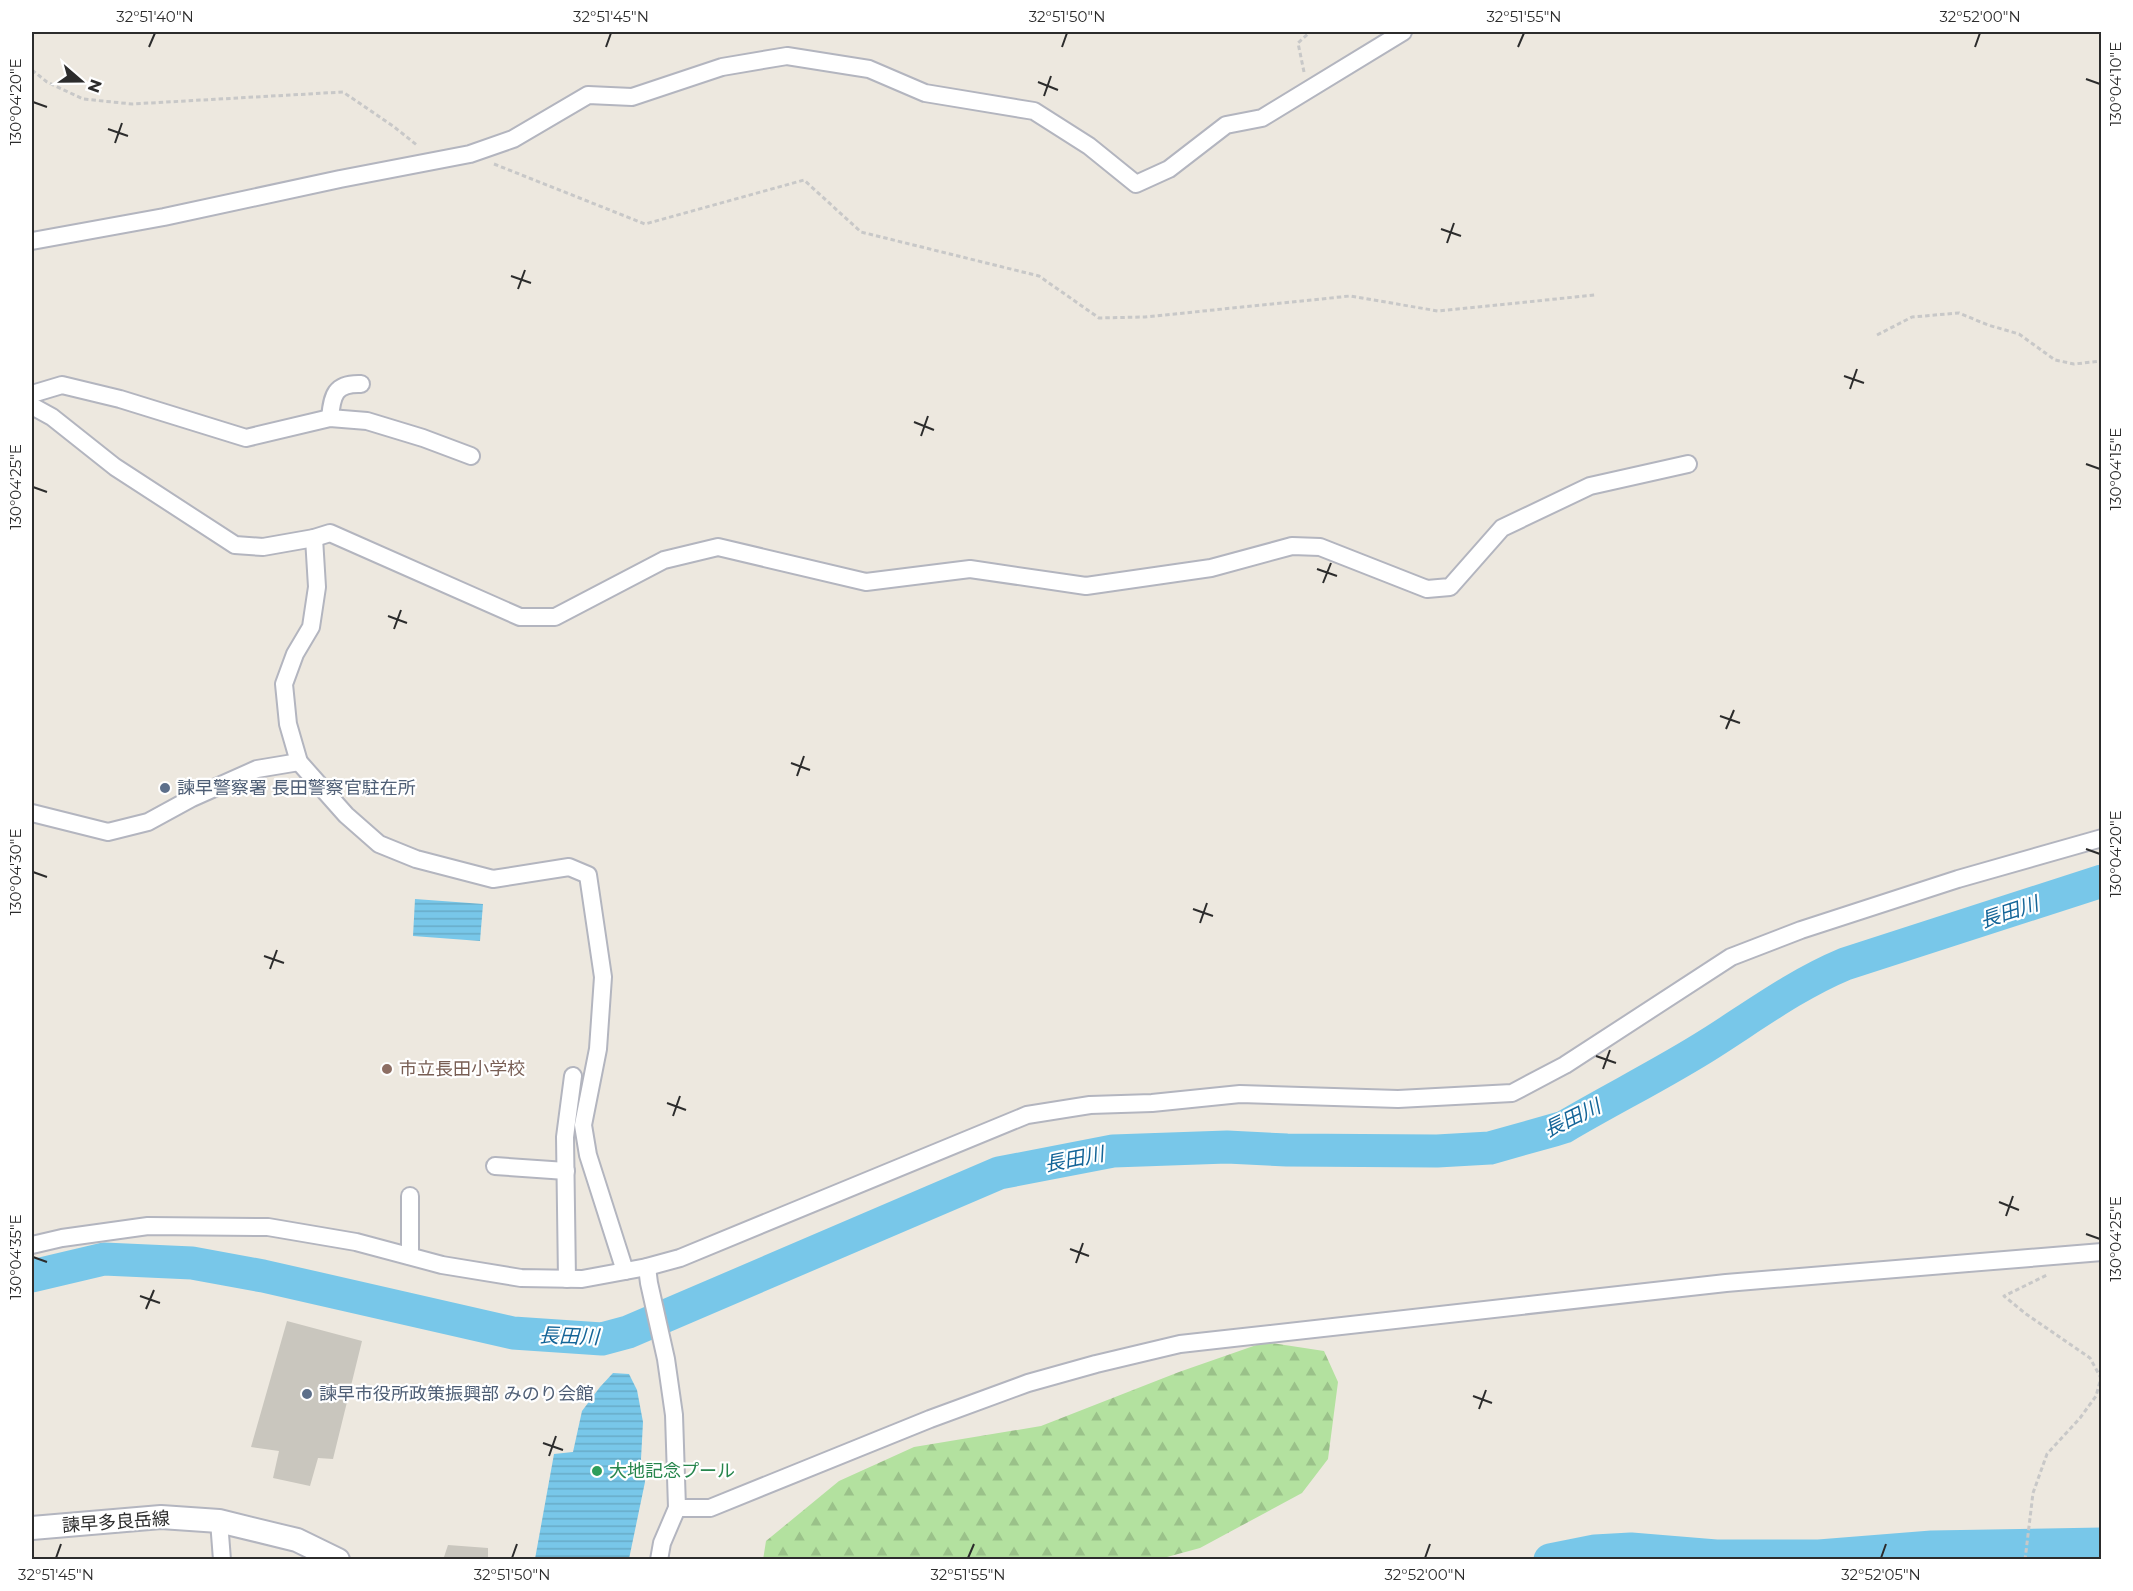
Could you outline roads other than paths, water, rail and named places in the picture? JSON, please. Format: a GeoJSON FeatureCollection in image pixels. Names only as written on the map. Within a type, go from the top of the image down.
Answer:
{"type":"FeatureCollection","features":[{"type":"Feature","properties":{"kind":"main road","name":"諫早多良岳線"},"geometry":{"type":"LineString","coordinates":[[32,1528],[161,1517],[219,1521],[297,1540],[338,1560]]}},
{"type":"Feature","properties":{"kind":"street"},"geometry":{"type":"LineString","coordinates":[[32,242],[470,154],[513,139],[588,95],[632,97],[722,67],[787,56],[869,69],[925,93],[1034,111],[1089,146],[1136,184],[1169,169],[1226,125],[1262,118],[1403,32]]}},
{"type":"Feature","properties":{"kind":"street"},"geometry":{"type":"LineString","coordinates":[[330,418],[332,401],[338,389],[349,383],[361,384]]}},
{"type":"Feature","properties":{"kind":"street"},"geometry":{"type":"LineString","coordinates":[[32,394],[62,385],[120,399],[246,438],[330,418],[366,421],[423,438],[471,456]]}},
{"type":"Feature","properties":{"kind":"street"},"geometry":{"type":"LineString","coordinates":[[32,406],[52,417],[115,467],[235,545],[263,547],[330,533],[520,617],[555,617],[664,560],[718,547],[866,582],[970,569],[1086,586],[1211,568],[1292,546],[1320,547],[1426,590],[1449,587],[1502,528],[1590,486],[1688,464]]}},
{"type":"Feature","properties":{"kind":"street"},"geometry":{"type":"LineString","coordinates":[[314,538],[317,587],[311,627],[295,654],[284,684],[288,724],[299,762],[346,814],[379,844],[416,860],[493,879],[569,867],[588,875],[603,977],[598,1049],[583,1125],[588,1155],[625,1272]]}},
{"type":"Feature","properties":{"kind":"street"},"geometry":{"type":"LineString","coordinates":[[32,813],[108,832],[148,822],[192,798],[257,769],[299,762]]}},
{"type":"Feature","properties":{"kind":"street"},"geometry":{"type":"LineString","coordinates":[[32,1245],[62,1238],[148,1226],[268,1227],[356,1242],[442,1265],[521,1278],[582,1279],[625,1272],[648,1275],[680,1258],[1027,1116],[1090,1105],[1152,1103],[1240,1094],[1398,1098],[1512,1093],[1565,1065],[1731,957],[1801,930],[1959,879],[2102,838]]}},
{"type":"Feature","properties":{"kind":"street"},"geometry":{"type":"LineString","coordinates":[[567,1279],[565,1137],[573,1076]]}},
{"type":"Feature","properties":{"kind":"street"},"geometry":{"type":"LineString","coordinates":[[495,1166],[566,1171]]}},
{"type":"Feature","properties":{"kind":"street"},"geometry":{"type":"LineString","coordinates":[[410,1256],[411,1196]]}},
{"type":"Feature","properties":{"kind":"street"},"geometry":{"type":"LineString","coordinates":[[677,1508],[710,1508],[930,1419],[1028,1383],[1180,1344],[1726,1283],[2102,1252]]}},
{"type":"Feature","properties":{"kind":"street"},"geometry":{"type":"LineString","coordinates":[[648,1275],[666,1359],[674,1415],[677,1508],[662,1543],[659,1560]]}},
{"type":"Feature","properties":{"kind":"street"},"geometry":{"type":"LineString","coordinates":[[219,1521],[222,1560]]}},
{"type":"Feature","properties":{"kind":"water"},"geometry":{"type":"Polygon","coordinates":[[[415,899],[483,904],[480,941],[413,936],[415,899]]]}},
{"type":"Feature","properties":{"kind":"water","name":"大地記念プール"},"geometry":{"type":"Polygon","coordinates":[[[613,1373],[629,1374],[637,1390],[643,1422],[641,1459],[645,1482],[629,1559],[535,1559],[554,1454],[573,1452],[582,1411],[613,1373]]]}},
{"type":"Feature","properties":{"kind":"waterway","name":"長田川"},"geometry":{"type":"LineString","coordinates":[[32,1276],[104,1259],[192,1263],[263,1276],[513,1333],[602,1339],[628,1332],[999,1173],[1113,1151],[1227,1147],[1287,1150],[1437,1151],[1490,1148],[1564,1127],[1675,1065],[1827,972],[1845,964],[2102,881]]}},
{"type":"Feature","properties":{"kind":"waterway"},"geometry":{"type":"LineString","coordinates":[[1550,1560],[1595,1551],[1631,1549],[1716,1556],[1819,1556],[1932,1547],[2102,1544]]}},
{"type":"Feature","properties":{"kind":"place","name":"諫早警察署 長田警察官駐在所"},"geometry":{"type":"Point","coordinates":[165,788]}},
{"type":"Feature","properties":{"kind":"place","name":"市立長田小学校"},"geometry":{"type":"Point","coordinates":[387,1069]}},
{"type":"Feature","properties":{"kind":"place","name":"諫早市役所政策振興部 みのり会館"},"geometry":{"type":"Point","coordinates":[307,1394]}},
{"type":"Feature","properties":{"kind":"place","name":"大地記念プール"},"geometry":{"type":"Point","coordinates":[597,1471]}}]}
